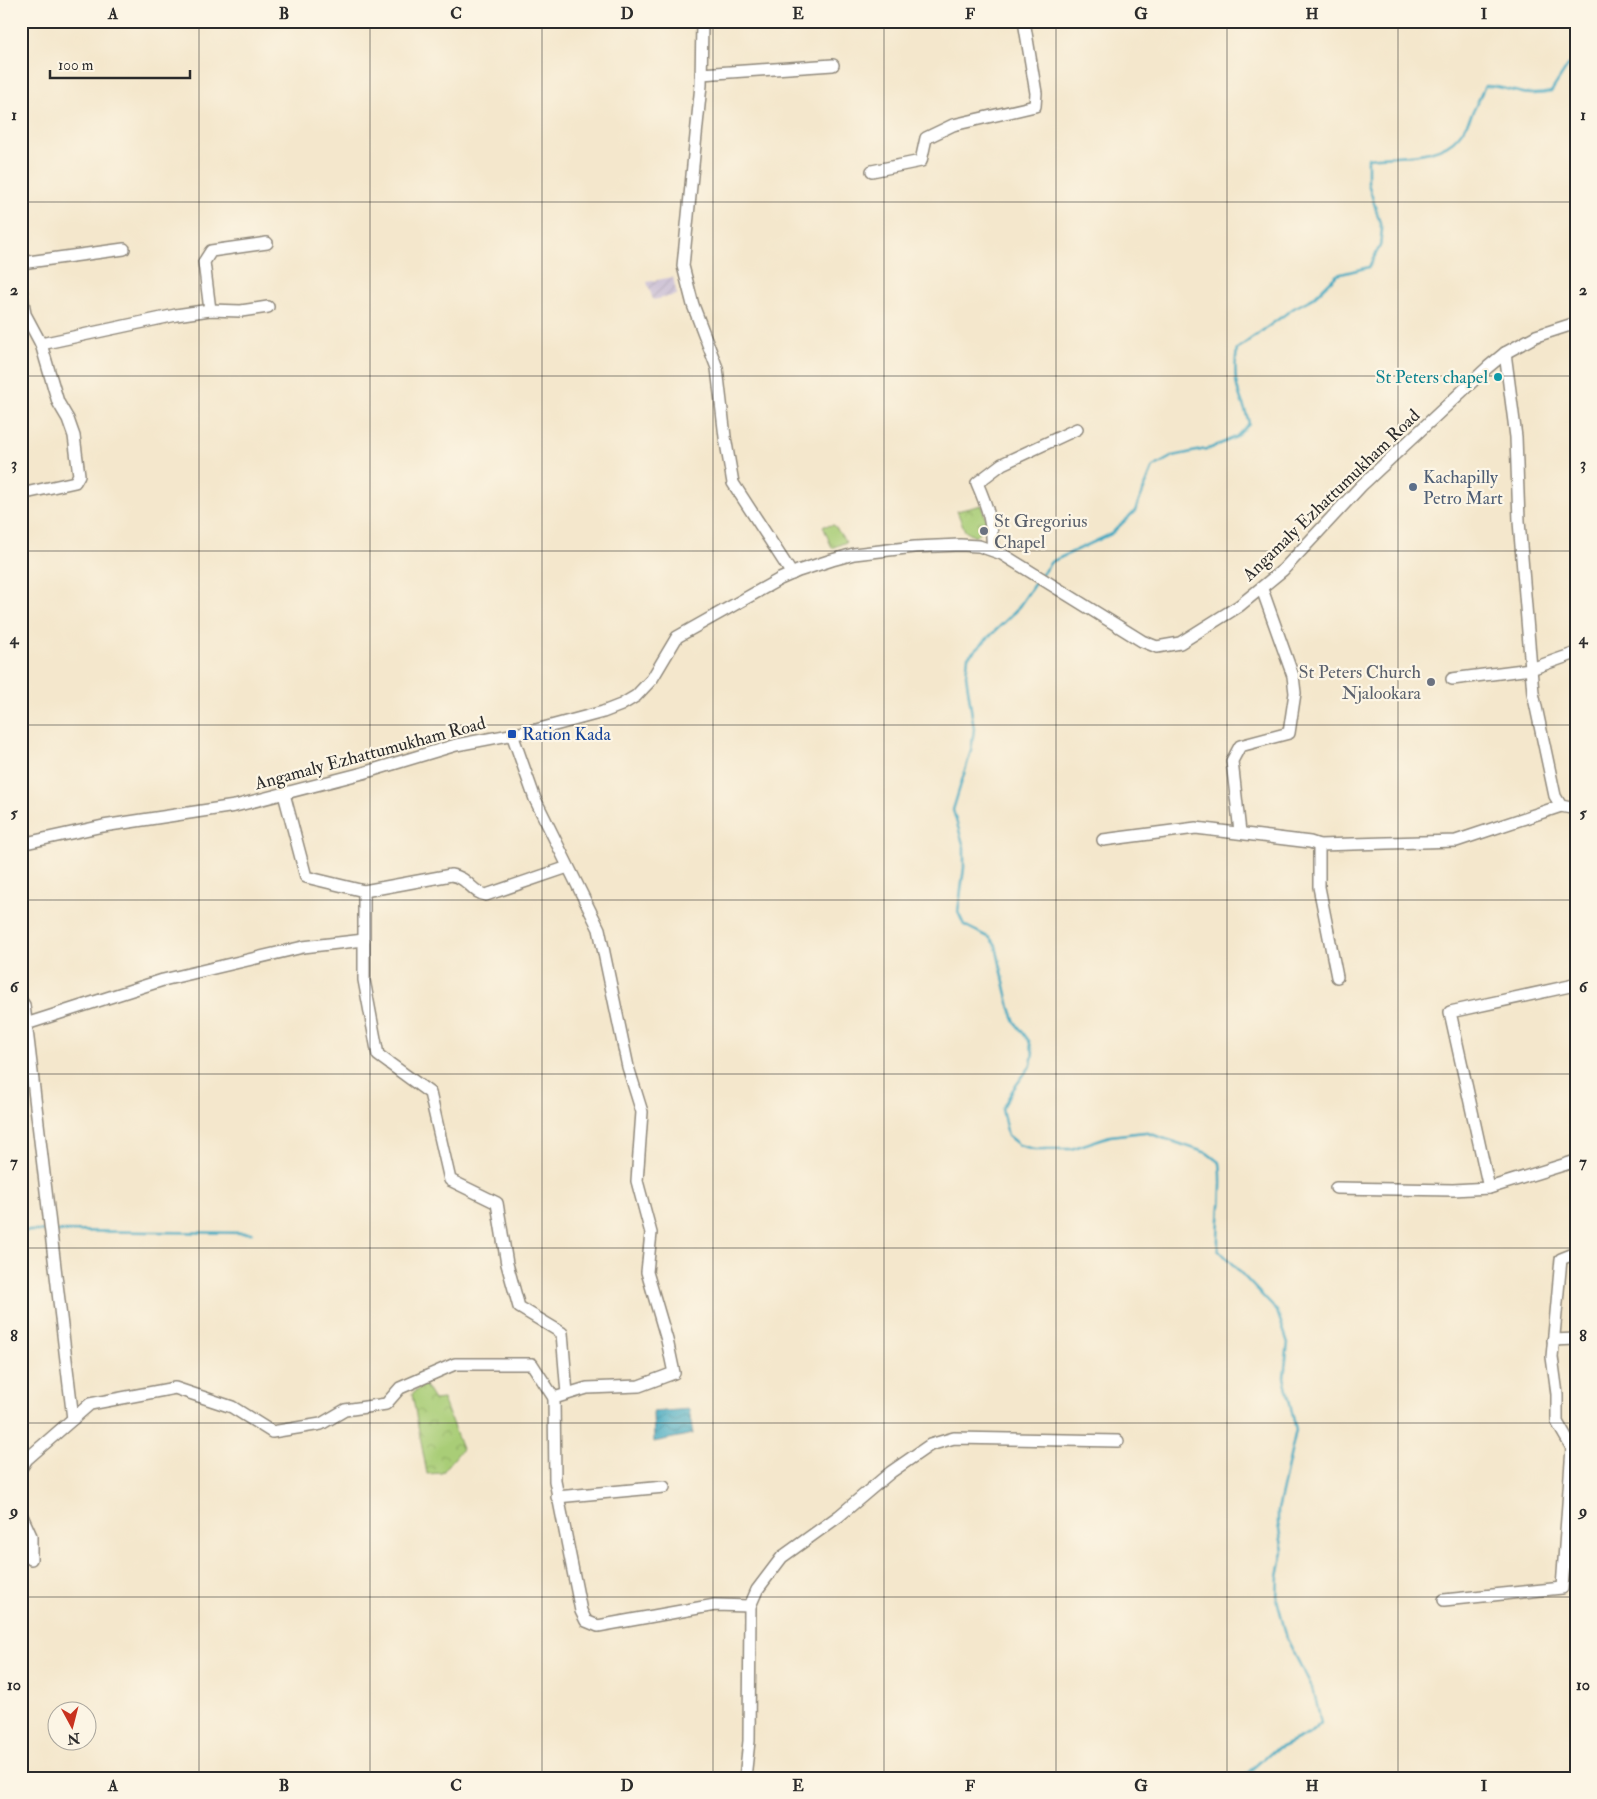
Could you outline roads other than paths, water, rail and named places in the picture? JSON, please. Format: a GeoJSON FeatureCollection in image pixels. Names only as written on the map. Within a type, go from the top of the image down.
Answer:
{"type":"FeatureCollection","features":[{"type":"Feature","properties":{"kind":"street"},"geometry":{"type":"LineString","coordinates":[[702,21],[701,74],[683,266],[693,306],[717,368],[724,437],[733,483],[792,574]]}},
{"type":"Feature","properties":{"kind":"street"},"geometry":{"type":"LineString","coordinates":[[872,170],[921,160],[926,138],[953,125],[1035,106],[1036,93],[1024,21]]}},
{"type":"Feature","properties":{"kind":"street"},"geometry":{"type":"LineString","coordinates":[[701,74],[833,65]]}},
{"type":"Feature","properties":{"kind":"street"},"geometry":{"type":"LineString","coordinates":[[210,310],[204,262],[211,251],[266,243]]}},
{"type":"Feature","properties":{"kind":"street"},"geometry":{"type":"LineString","coordinates":[[21,263],[124,250]]}},
{"type":"Feature","properties":{"kind":"street"},"geometry":{"type":"LineString","coordinates":[[21,290],[25,314],[41,344],[58,402],[68,419],[74,436],[79,476],[75,482],[21,494]]}},
{"type":"Feature","properties":{"kind":"street"},"geometry":{"type":"LineString","coordinates":[[41,344],[176,315],[210,310],[241,311],[268,307]]}},
{"type":"Feature","properties":{"kind":"street","name":"Angamaly Ezhattumukham Road"},"geometry":{"type":"LineString","coordinates":[[21,844],[103,826],[199,812],[284,794],[363,773],[421,754],[536,730],[621,705],[636,696],[652,679],[677,637],[792,574],[854,554],[960,544],[978,546],[992,550],[1018,565],[1110,624],[1142,641],[1157,647],[1180,643],[1214,624],[1262,589],[1283,570],[1361,486],[1505,353],[1536,336],[1576,323]]}},
{"type":"Feature","properties":{"kind":"street"},"geometry":{"type":"LineString","coordinates":[[1505,353],[1516,437],[1519,521],[1533,692],[1555,796],[1561,806]]}},
{"type":"Feature","properties":{"kind":"street"},"geometry":{"type":"LineString","coordinates":[[992,550],[994,532],[986,503],[976,483],[1002,464],[1077,429]]}},
{"type":"Feature","properties":{"kind":"street"},"geometry":{"type":"LineString","coordinates":[[1240,832],[1232,761],[1240,746],[1289,733],[1295,694],[1293,676],[1262,589]]}},
{"type":"Feature","properties":{"kind":"street"},"geometry":{"type":"LineString","coordinates":[[1452,679],[1531,669],[1576,653]]}},
{"type":"Feature","properties":{"kind":"street"},"geometry":{"type":"LineString","coordinates":[[512,734],[534,799],[599,929],[628,1067],[642,1112],[637,1181],[651,1233],[646,1272],[667,1340],[674,1373],[639,1386],[587,1388],[554,1398]]}},
{"type":"Feature","properties":{"kind":"street"},"geometry":{"type":"LineString","coordinates":[[284,794],[306,878],[364,891],[451,875],[463,878],[479,893],[486,895],[568,867]]}},
{"type":"Feature","properties":{"kind":"street"},"geometry":{"type":"LineString","coordinates":[[1103,840],[1196,828],[1240,832],[1319,845],[1456,841],[1561,806],[1576,809]]}},
{"type":"Feature","properties":{"kind":"street"},"geometry":{"type":"LineString","coordinates":[[1319,845],[1319,886],[1337,978]]}},
{"type":"Feature","properties":{"kind":"street"},"geometry":{"type":"LineString","coordinates":[[364,891],[364,980],[378,1056],[430,1093],[450,1180],[497,1203],[507,1264],[519,1306],[562,1333],[567,1394]]}},
{"type":"Feature","properties":{"kind":"street"},"geometry":{"type":"LineString","coordinates":[[26,1024],[163,980],[303,947],[364,940]]}},
{"type":"Feature","properties":{"kind":"street"},"geometry":{"type":"LineString","coordinates":[[1489,1188],[1450,1012],[1570,986],[1576,982]]}},
{"type":"Feature","properties":{"kind":"street"},"geometry":{"type":"LineString","coordinates":[[21,1000],[24,1005],[73,1419]]}},
{"type":"Feature","properties":{"kind":"street"},"geometry":{"type":"LineString","coordinates":[[1336,1188],[1453,1190],[1489,1188],[1576,1161]]}},
{"type":"Feature","properties":{"kind":"street"},"geometry":{"type":"LineString","coordinates":[[1444,1600],[1562,1588],[1574,1448],[1557,1422],[1553,1340],[1561,1259],[1576,1253]]}},
{"type":"Feature","properties":{"kind":"street"},"geometry":{"type":"LineString","coordinates":[[1553,1340],[1576,1339]]}},
{"type":"Feature","properties":{"kind":"street"},"geometry":{"type":"LineString","coordinates":[[21,1468],[27,1459],[90,1404],[175,1388],[232,1407],[272,1432],[321,1424],[345,1410],[386,1404],[400,1388],[455,1364],[532,1364],[554,1398],[553,1465],[557,1497],[581,1611],[586,1621],[598,1626],[715,1605],[750,1606]]}},
{"type":"Feature","properties":{"kind":"street"},"geometry":{"type":"LineString","coordinates":[[745,1778],[749,1740],[750,1606],[757,1590],[782,1557],[839,1516],[891,1472],[930,1445],[954,1438],[1118,1441]]}},
{"type":"Feature","properties":{"kind":"street"},"geometry":{"type":"LineString","coordinates":[[557,1497],[664,1487]]}},
{"type":"Feature","properties":{"kind":"street"},"geometry":{"type":"LineString","coordinates":[[21,1514],[31,1536],[31,1559],[21,1551]]}},
{"type":"Feature","properties":{"kind":"water"},"geometry":{"type":"Polygon","coordinates":[[[689,1409],[693,1434],[654,1442],[653,1412],[689,1409]]]}},
{"type":"Feature","properties":{"kind":"waterway"},"geometry":{"type":"LineString","coordinates":[[1042,574],[1051,562],[1111,534],[1135,511],[1153,467],[1173,456],[1211,448],[1236,437],[1249,424],[1236,380],[1235,364],[1237,349],[1294,308],[1313,298],[1337,275],[1369,267],[1380,246],[1382,230],[1368,183],[1368,158],[1416,154],[1440,149],[1450,143],[1463,130],[1485,86],[1532,94],[1551,92],[1576,53]]}},
{"type":"Feature","properties":{"kind":"waterway"},"geometry":{"type":"LineString","coordinates":[[1037,580],[1016,611],[968,657],[966,675],[974,729],[971,751],[953,810],[964,847],[964,868],[958,912],[964,925],[990,938],[996,946],[1010,1008],[1015,1022],[1029,1041],[1033,1052],[1031,1065],[1012,1091],[1002,1109],[1008,1136],[1019,1145],[1034,1149],[1071,1149],[1110,1136],[1145,1132],[1207,1153],[1220,1163],[1218,1249],[1277,1311],[1288,1343],[1284,1377],[1296,1430],[1278,1510],[1278,1524],[1283,1551],[1278,1577],[1277,1599],[1287,1639],[1314,1692],[1321,1723],[1309,1734],[1271,1752],[1242,1778]]}},
{"type":"Feature","properties":{"kind":"waterway"},"geometry":{"type":"LineString","coordinates":[[21,1231],[47,1231]]}},
{"type":"Feature","properties":{"kind":"waterway"},"geometry":{"type":"LineString","coordinates":[[55,1231],[252,1233]]}},
{"type":"Feature","properties":{"kind":"place","name":"St Peters chapel"},"geometry":{"type":"Point","coordinates":[1498,377]}},
{"type":"Feature","properties":{"kind":"place","name":"Kachapilly Petro Mart"},"geometry":{"type":"Point","coordinates":[1413,487]}},
{"type":"Feature","properties":{"kind":"place","name":"St Gregorius Chapel"},"geometry":{"type":"Point","coordinates":[984,531]}},
{"type":"Feature","properties":{"kind":"place","name":"St Peters Church Njalookara"},"geometry":{"type":"Point","coordinates":[1431,682]}},
{"type":"Feature","properties":{"kind":"place","name":"Ration Kada"},"geometry":{"type":"Point","coordinates":[512,734]}}]}
